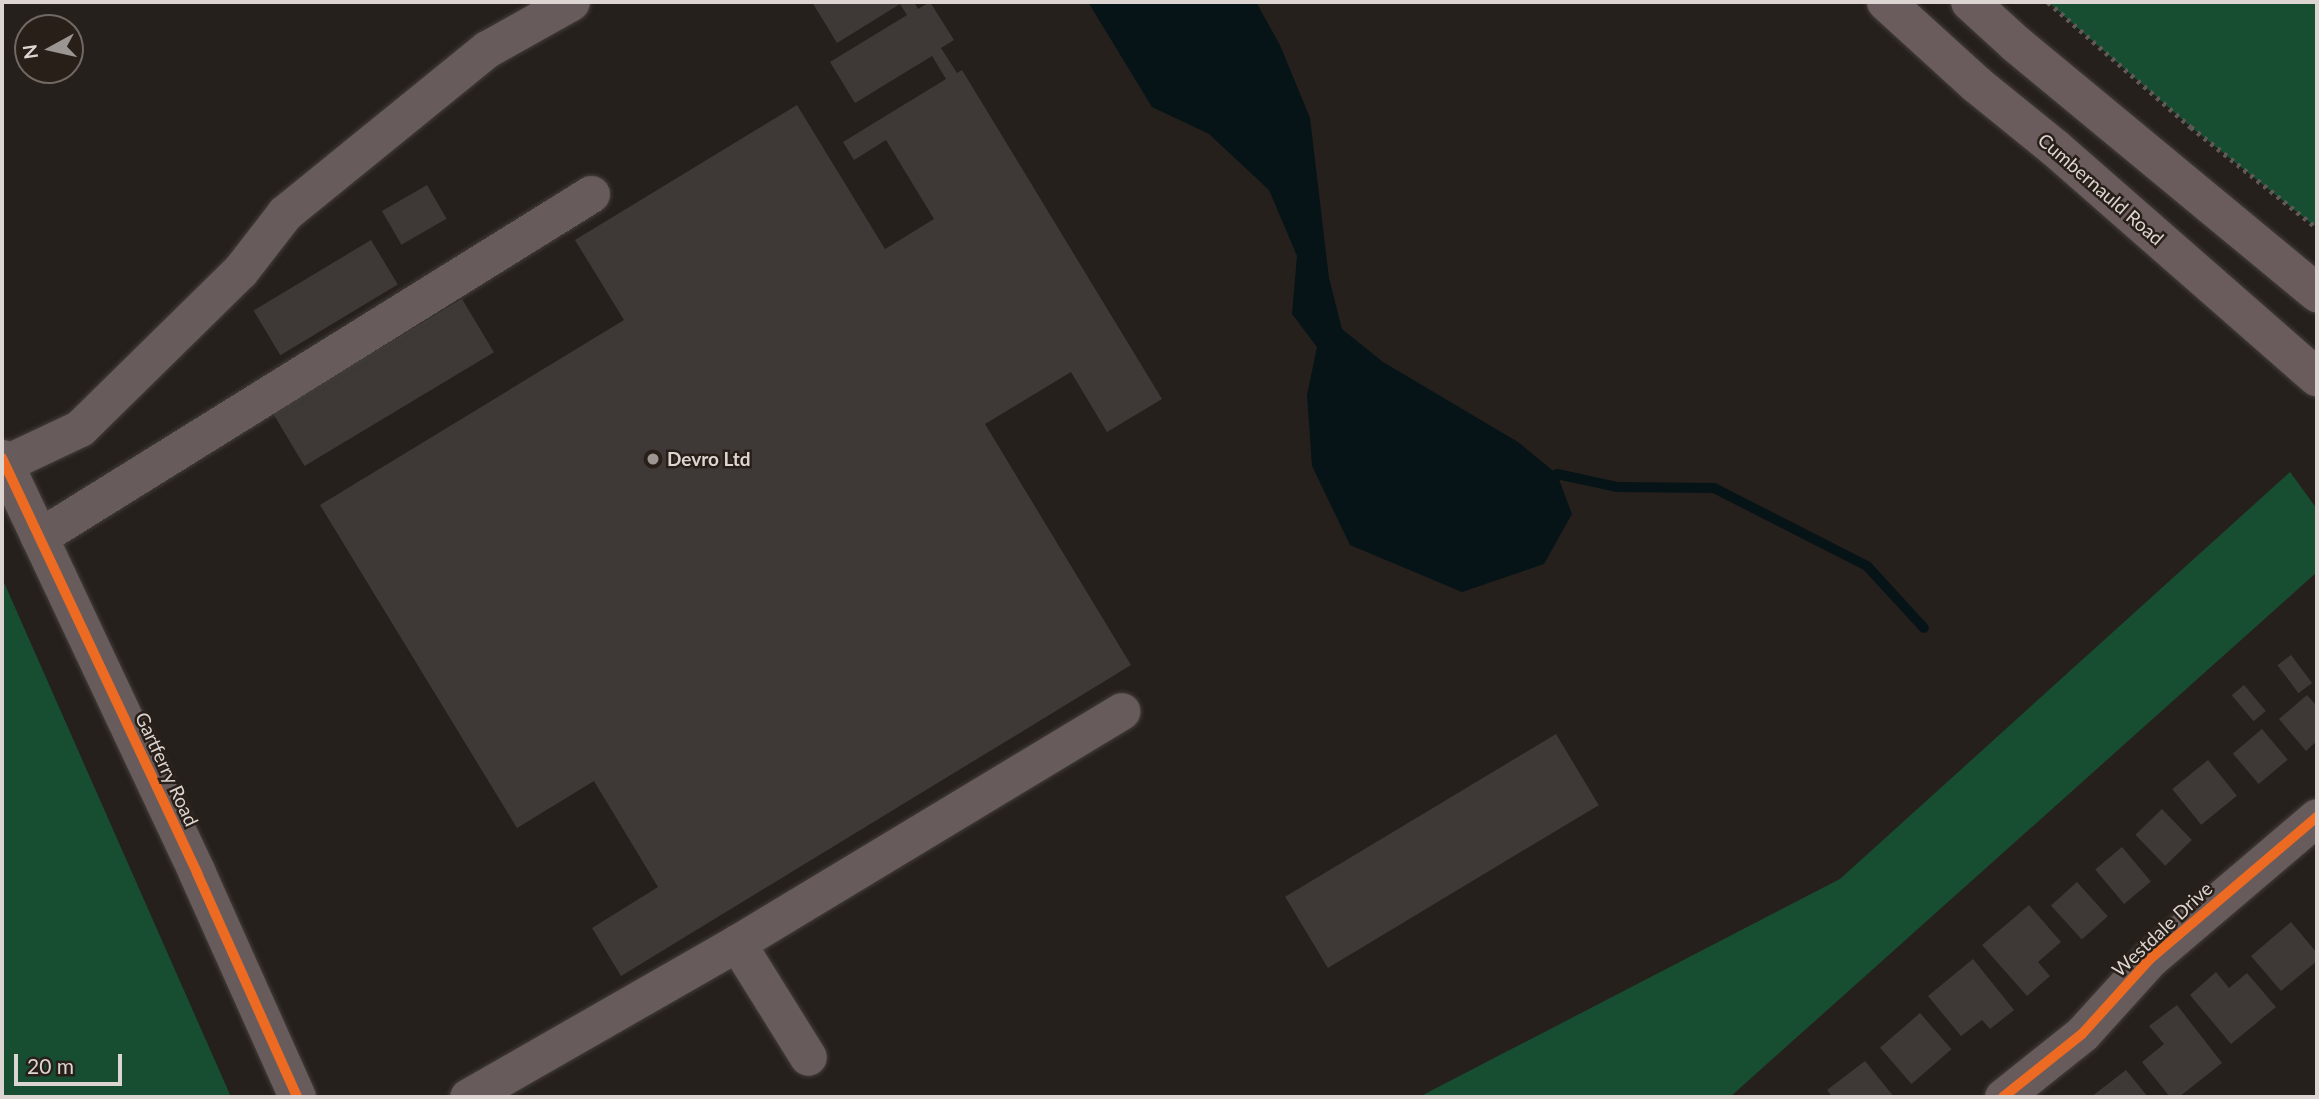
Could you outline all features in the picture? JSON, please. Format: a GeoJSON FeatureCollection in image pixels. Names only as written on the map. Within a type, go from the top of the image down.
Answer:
{"type":"FeatureCollection","features":[{"type":"Feature","properties":{"kind":"main road","name":"Cumbernauld Road"},"geometry":{"type":"LineString","coordinates":[[1886,2],[1976,84],[2055,148],[2317,377]]}},
{"type":"Feature","properties":{"kind":"main road"},"geometry":{"type":"LineString","coordinates":[[1970,2],[2016,44],[2317,293]]}},
{"type":"Feature","properties":{"kind":"street"},"geometry":{"type":"LineString","coordinates":[[3,461],[80,428],[240,271],[285,214],[486,49],[571,2]]}},
{"type":"Feature","properties":{"kind":"street"},"geometry":{"type":"LineString","coordinates":[[39,537],[591,194]]}},
{"type":"Feature","properties":{"kind":"street","name":"Gartferry Road"},"geometry":{"type":"LineString","coordinates":[[3,461],[298,1097]]}},
{"type":"Feature","properties":{"kind":"street"},"geometry":{"type":"LineString","coordinates":[[468,1097],[737,943],[1121,710]]}},
{"type":"Feature","properties":{"kind":"street","name":"Westdale Drive"},"geometry":{"type":"LineString","coordinates":[[2003,1097],[2082,1034],[2150,959],[2317,817]]}},
{"type":"Feature","properties":{"kind":"street"},"geometry":{"type":"LineString","coordinates":[[737,943],[808,1057]]}},
{"type":"Feature","properties":{"kind":"path"},"geometry":{"type":"LineString","coordinates":[[2048,2],[2191,127],[2317,228]]}},
{"type":"Feature","properties":{"kind":"green space"},"geometry":{"type":"Polygon","coordinates":[[[2048,2],[2317,2],[2317,228],[2191,127],[2048,2]]]}},
{"type":"Feature","properties":{"kind":"green space"},"geometry":{"type":"Polygon","coordinates":[[[2290,472],[2317,509],[2317,572],[1730,1097],[1419,1097],[1840,879],[2290,472]]]}},
{"type":"Feature","properties":{"kind":"green space"},"geometry":{"type":"Polygon","coordinates":[[[2,578],[231,1097],[2,1097],[2,578]]]}},
{"type":"Feature","properties":{"kind":"shaded area"},"geometry":{"type":"Polygon","coordinates":[[[1088,2],[1256,2],[1280,45],[1310,118],[1329,278],[1342,329],[1383,362],[1518,442],[1557,474],[1572,514],[1544,564],[1462,592],[1350,545],[1312,466],[1307,395],[1317,347],[1292,314],[1297,256],[1269,190],[1209,134],[1152,107],[1088,2]]]}},
{"type":"Feature","properties":{"kind":"building"},"geometry":{"type":"Polygon","coordinates":[[[812,2],[914,2],[918,9],[930,2],[954,40],[941,48],[957,73],[962,70],[1162,399],[1107,432],[1071,372],[985,424],[1131,665],[621,976],[592,928],[658,887],[594,781],[517,828],[320,505],[624,320],[575,240],[797,105],[885,249],[934,219],[886,140],[854,160],[843,142],[946,79],[932,56],[855,103],[830,62],[907,15],[900,4],[837,43],[812,2]]]}},
{"type":"Feature","properties":{"kind":"building"},"geometry":{"type":"Polygon","coordinates":[[[427,185],[446,219],[401,245],[382,211],[427,185]]]}},
{"type":"Feature","properties":{"kind":"building"},"geometry":{"type":"Polygon","coordinates":[[[371,240],[398,285],[280,355],[254,311],[371,240]]]}},
{"type":"Feature","properties":{"kind":"building"},"geometry":{"type":"Polygon","coordinates":[[[462,299],[494,352],[304,466],[273,413],[462,299]]]}},
{"type":"Feature","properties":{"kind":"building"},"geometry":{"type":"Polygon","coordinates":[[[2291,655],[2312,683],[2298,693],[2277,665],[2291,655]]]}},
{"type":"Feature","properties":{"kind":"building"},"geometry":{"type":"Polygon","coordinates":[[[2244,685],[2266,711],[2254,721],[2232,695],[2244,685]]]}},
{"type":"Feature","properties":{"kind":"building"},"geometry":{"type":"Polygon","coordinates":[[[2307,695],[2317,706],[2317,741],[2306,751],[2279,719],[2307,695]]]}},
{"type":"Feature","properties":{"kind":"building"},"geometry":{"type":"Polygon","coordinates":[[[2262,729],[2288,760],[2259,784],[2233,753],[2262,729]]]}},
{"type":"Feature","properties":{"kind":"building"},"geometry":{"type":"Polygon","coordinates":[[[1556,734],[1599,805],[1328,968],[1285,897],[1556,734]]]}},
{"type":"Feature","properties":{"kind":"building"},"geometry":{"type":"Polygon","coordinates":[[[2208,760],[2237,796],[2201,825],[2172,789],[2208,760]]]}},
{"type":"Feature","properties":{"kind":"building"},"geometry":{"type":"Polygon","coordinates":[[[2162,809],[2192,840],[2165,866],[2135,835],[2162,809]]]}},
{"type":"Feature","properties":{"kind":"building"},"geometry":{"type":"Polygon","coordinates":[[[2122,847],[2151,881],[2124,904],[2095,869],[2122,847]]]}},
{"type":"Feature","properties":{"kind":"building"},"geometry":{"type":"Polygon","coordinates":[[[2077,882],[2108,916],[2082,940],[2051,905],[2077,882]]]}},
{"type":"Feature","properties":{"kind":"building"},"geometry":{"type":"Polygon","coordinates":[[[2029,905],[2061,942],[2038,962],[2050,976],[2027,996],[1982,945],[2029,905]]]}},
{"type":"Feature","properties":{"kind":"building"},"geometry":{"type":"Polygon","coordinates":[[[2291,922],[2317,953],[2317,961],[2281,991],[2251,956],[2291,922]]]}},
{"type":"Feature","properties":{"kind":"building"},"geometry":{"type":"Polygon","coordinates":[[[1973,959],[2014,1010],[1990,1029],[1982,1020],[1961,1036],[1928,996],[1973,959]]]}},
{"type":"Feature","properties":{"kind":"building"},"geometry":{"type":"Polygon","coordinates":[[[2216,972],[2229,988],[2247,973],[2276,1007],[2231,1044],[2190,995],[2216,972]]]}},
{"type":"Feature","properties":{"kind":"building"},"geometry":{"type":"Polygon","coordinates":[[[2177,1005],[2222,1063],[2179,1097],[2170,1097],[2142,1062],[2164,1044],[2149,1026],[2177,1005]]]}},
{"type":"Feature","properties":{"kind":"building"},"geometry":{"type":"Polygon","coordinates":[[[1920,1013],[1951,1049],[1911,1084],[1880,1048],[1920,1013]]]}},
{"type":"Feature","properties":{"kind":"building"},"geometry":{"type":"Polygon","coordinates":[[[1865,1061],[1894,1097],[1832,1097],[1827,1090],[1865,1061]]]}},
{"type":"Feature","properties":{"kind":"building"},"geometry":{"type":"Polygon","coordinates":[[[2126,1070],[2148,1097],[2091,1097],[2126,1070]]]}},
{"type":"Feature","properties":{"kind":"waterway"},"geometry":{"type":"LineString","coordinates":[[1557,474],[1617,487],[1714,488],[1867,566],[1924,628]]}},
{"type":"Feature","properties":{"kind":"cycle path"},"geometry":{"type":"LineString","coordinates":[[2,458],[197,873],[297,1097]]}},
{"type":"Feature","properties":{"kind":"cycle path"},"geometry":{"type":"LineString","coordinates":[[2003,1097],[2082,1034],[2150,959],[2317,817]]}},
{"type":"Feature","properties":{"kind":"place","name":"Devro Ltd"},"geometry":{"type":"Point","coordinates":[653,459]}}]}
